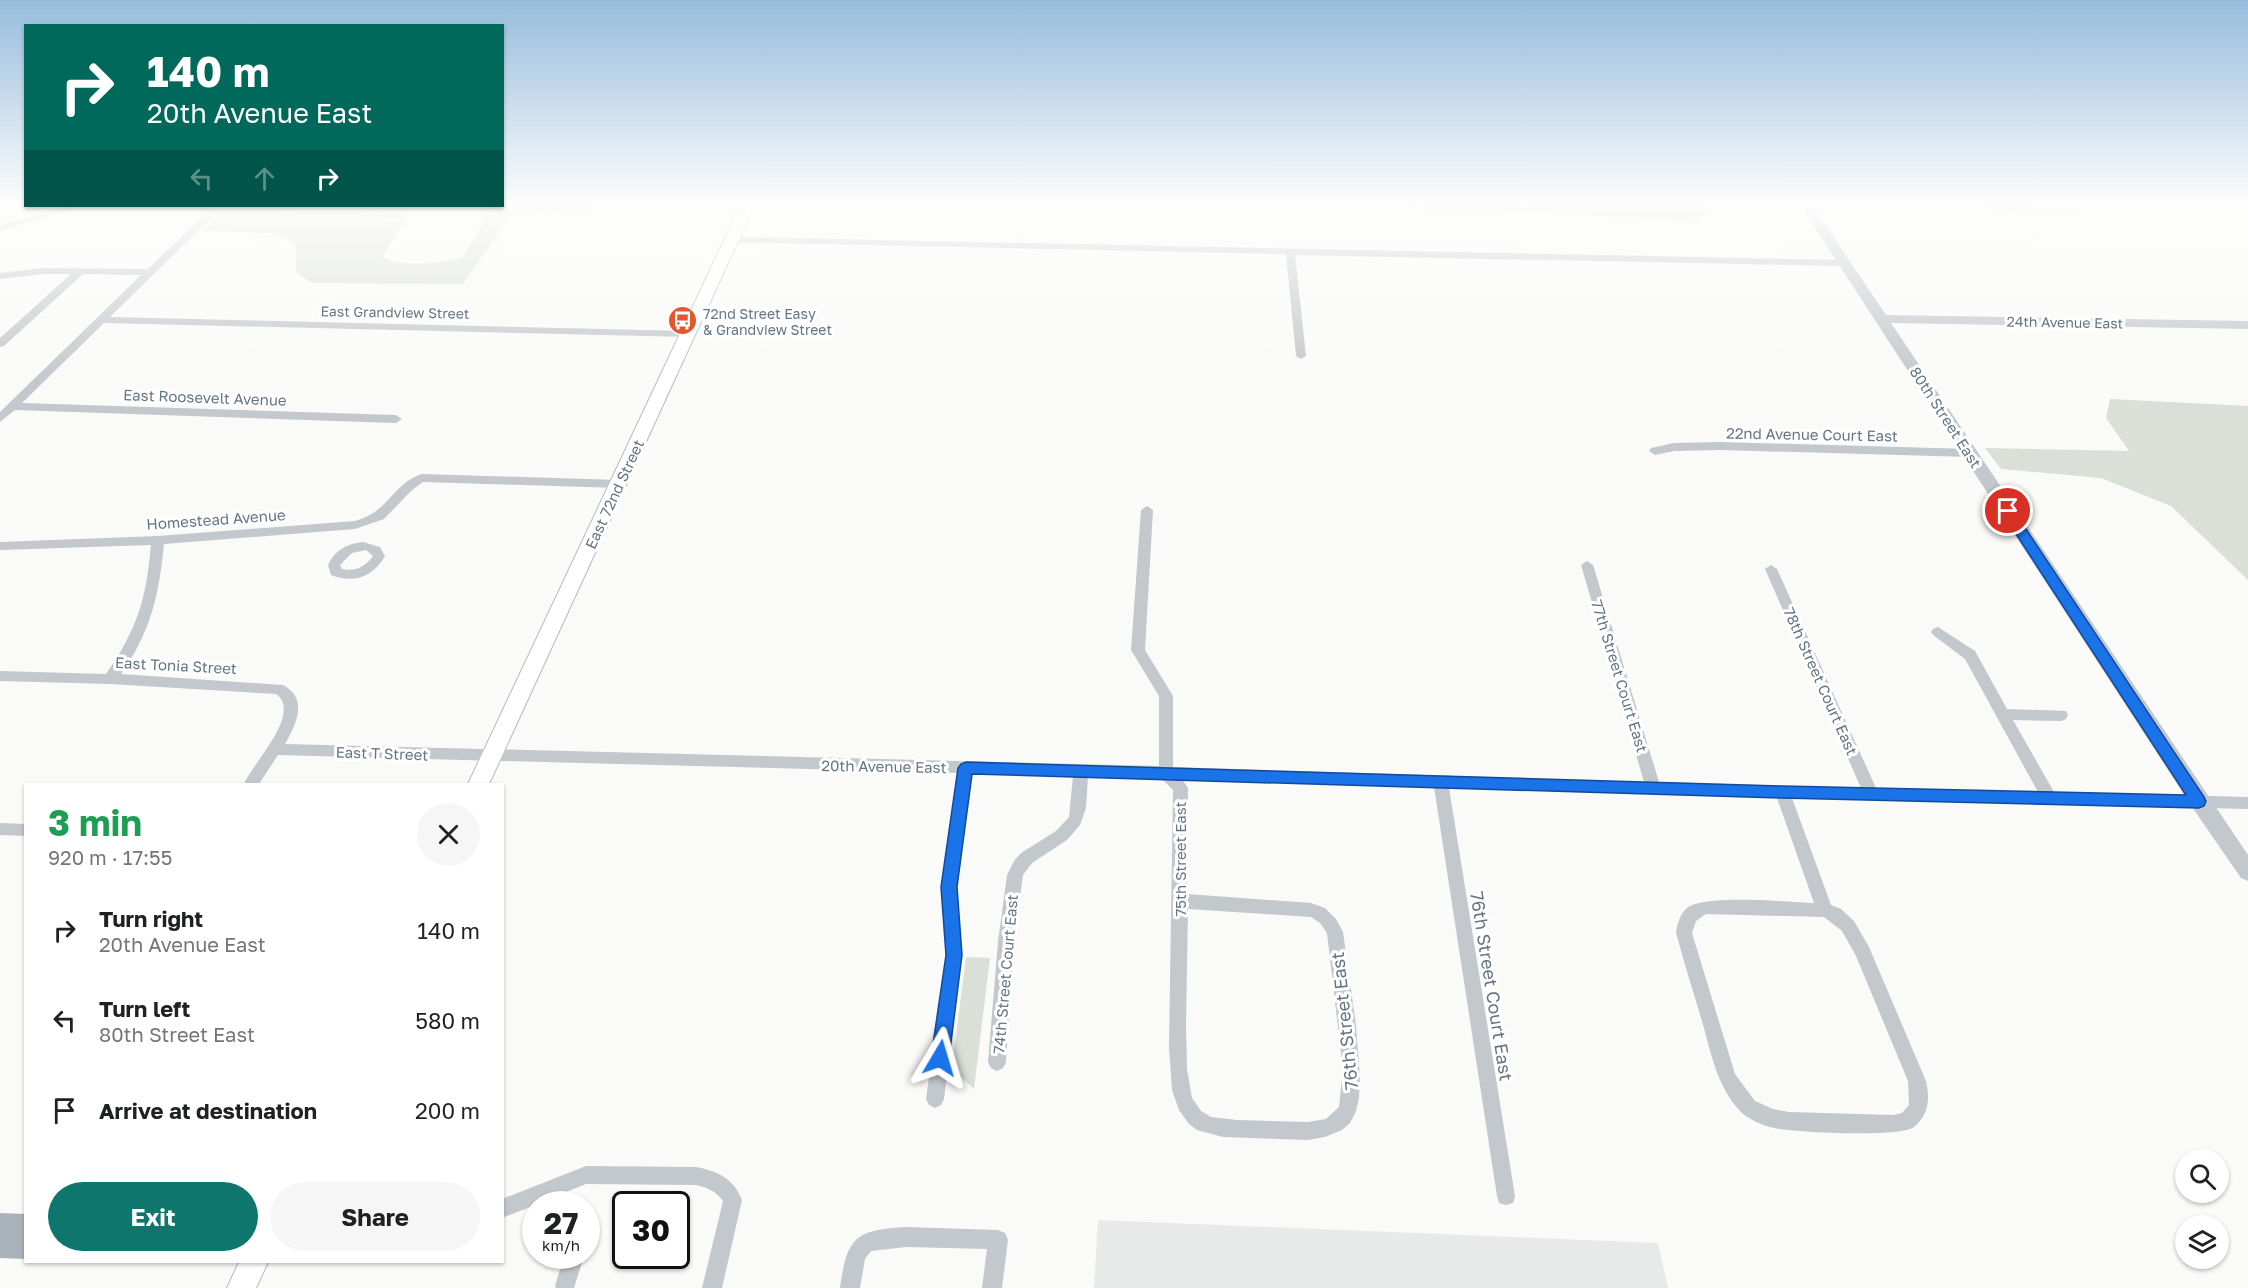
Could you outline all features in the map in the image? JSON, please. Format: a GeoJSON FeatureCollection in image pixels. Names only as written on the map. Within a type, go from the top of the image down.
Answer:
{"type":"FeatureCollection","features":[{"type":"Feature","properties":{"kind":"main road","name":"East 72nd Street"},"geometry":{"type":"LineString","coordinates":[[478,783],[722,262]]}},
{"type":"Feature","properties":{"kind":"main road"},"geometry":{"type":"LineString","coordinates":[[242,1288],[254,1263]]}},
{"type":"Feature","properties":{"kind":"street"},"geometry":{"type":"LineString","coordinates":[[0,418],[160,262]]}},
{"type":"Feature","properties":{"kind":"street"},"geometry":{"type":"LineString","coordinates":[[1291,262],[1301,356]]}},
{"type":"Feature","properties":{"kind":"street"},"geometry":{"type":"LineString","coordinates":[[1806,262],[1844,263]]}},
{"type":"Feature","properties":{"kind":"street","name":"80th Street East"},"geometry":{"type":"LineString","coordinates":[[1844,263],[2248,872]]}},
{"type":"Feature","properties":{"kind":"street"},"geometry":{"type":"LineString","coordinates":[[0,276],[29,272],[82,270],[150,272]]}},
{"type":"Feature","properties":{"kind":"street"},"geometry":{"type":"LineString","coordinates":[[0,344],[82,270]]}},
{"type":"Feature","properties":{"kind":"street","name":"24th Avenue East"},"geometry":{"type":"LineString","coordinates":[[1882,319],[2248,325]]}},
{"type":"Feature","properties":{"kind":"street","name":"East Grandview Street"},"geometry":{"type":"LineString","coordinates":[[102,320],[688,334]]}},
{"type":"Feature","properties":{"kind":"street","name":"East Roosevelt Avenue"},"geometry":{"type":"LineString","coordinates":[[12,406],[396,418]]}},
{"type":"Feature","properties":{"kind":"street","name":"22nd Avenue Court East"},"geometry":{"type":"LineString","coordinates":[[1655,451],[1674,447],[1720,446],[1970,453]]}},
{"type":"Feature","properties":{"kind":"street","name":"Homestead Avenue"},"geometry":{"type":"LineString","coordinates":[[0,546],[158,540],[355,525],[367,522],[386,511],[416,480],[453,478],[619,484]]}},
{"type":"Feature","properties":{"kind":"street"},"geometry":{"type":"LineString","coordinates":[[1147,510],[1138,650],[1166,696],[1166,773]]}},
{"type":"Feature","properties":{"kind":"street"},"geometry":{"type":"LineString","coordinates":[[355,525],[355,548]]}},
{"type":"Feature","properties":{"kind":"street"},"geometry":{"type":"LineString","coordinates":[[110,679],[137,638],[149,610],[158,540]]}},
{"type":"Feature","properties":{"kind":"street","name":"77th Street Court East"},"geometry":{"type":"LineString","coordinates":[[1587,565],[1653,788]]}},
{"type":"Feature","properties":{"kind":"street","name":"78th Street Court East"},"geometry":{"type":"LineString","coordinates":[[1771,569],[1871,793]]}},
{"type":"Feature","properties":{"kind":"street"},"geometry":{"type":"LineString","coordinates":[[1938,632],[1970,655],[2049,798]]}},
{"type":"Feature","properties":{"kind":"street","name":"East Tonia Street"},"geometry":{"type":"LineString","coordinates":[[0,676],[278,688],[290,700],[292,715],[252,783]]}},
{"type":"Feature","properties":{"kind":"street"},"geometry":{"type":"LineString","coordinates":[[2001,714],[2061,715]]}},
{"type":"Feature","properties":{"kind":"street","name":"East T Street"},"geometry":{"type":"LineString","coordinates":[[272,749],[492,756]]}},
{"type":"Feature","properties":{"kind":"street","name":"20th Avenue East"},"geometry":{"type":"LineString","coordinates":[[492,756],[2248,803]]}},
{"type":"Feature","properties":{"kind":"street"},"geometry":{"type":"LineString","coordinates":[[935,1099],[954,955],[949,887],[966,768]]}},
{"type":"Feature","properties":{"kind":"street","name":"74th Street Court East"},"geometry":{"type":"LineString","coordinates":[[997,1062],[1005,948],[1016,872],[1040,848],[1068,830],[1075,820],[1081,770]]}},
{"type":"Feature","properties":{"kind":"street","name":"75th Street East"},"geometry":{"type":"LineString","coordinates":[[1166,773],[1181,788],[1178,1035],[1181,1091],[1191,1112],[1204,1124],[1214,1127],[1308,1131],[1322,1130],[1335,1124]]}},
{"type":"Feature","properties":{"kind":"street","name":"76th Street Court East"},"geometry":{"type":"LineString","coordinates":[[1441,782],[1506,1196]]}},
{"type":"Feature","properties":{"kind":"street"},"geometry":{"type":"LineString","coordinates":[[1782,792],[1825,910],[1835,914],[1848,926],[1863,952],[1917,1081],[1918,1108],[1912,1117],[1893,1124],[1789,1121],[1760,1113],[1744,1100],[1728,1079],[1684,933],[1685,922],[1692,913],[1706,907],[1825,910]]}},
{"type":"Feature","properties":{"kind":"street"},"geometry":{"type":"LineString","coordinates":[[0,829],[24,830]]}},
{"type":"Feature","properties":{"kind":"street","name":"76th Street East"},"geometry":{"type":"LineString","coordinates":[[1179,901],[1289,907],[1311,910],[1325,916],[1335,932],[1351,1070],[1352,1098],[1348,1110],[1335,1124]]}},
{"type":"Feature","properties":{"kind":"street"},"geometry":{"type":"LineString","coordinates":[[562,1191],[570,1180],[598,1174],[696,1176],[711,1179],[724,1187],[733,1200],[712,1288]]}},
{"type":"Feature","properties":{"kind":"street"},"geometry":{"type":"LineString","coordinates":[[504,1209],[522,1205]]}},
{"type":"Feature","properties":{"kind":"street"},"geometry":{"type":"LineString","coordinates":[[850,1288],[855,1261],[862,1246],[871,1239],[896,1237],[998,1240],[992,1288]]}},
{"type":"Feature","properties":{"kind":"street"},"geometry":{"type":"LineString","coordinates":[[565,1286],[570,1269]]}},
{"type":"Feature","properties":{"kind":"shaded area"},"geometry":{"type":"Polygon","coordinates":[[[296,262],[478,262],[463,284],[312,283],[296,272],[296,262]]]}},
{"type":"Feature","properties":{"kind":"shaded area"},"geometry":{"type":"Polygon","coordinates":[[[2110,399],[2248,406],[2248,580],[2171,506],[2101,478],[2001,469],[1985,448],[2129,451],[2106,418],[2110,399]]]}},
{"type":"Feature","properties":{"kind":"shaded area"},"geometry":{"type":"Polygon","coordinates":[[[966,957],[990,958],[974,1089],[952,1068],[966,957]]]}},
{"type":"Feature","properties":{"kind":"shaded area"},"geometry":{"type":"Polygon","coordinates":[[[1098,1220],[1658,1243],[1668,1288],[1094,1288],[1098,1220]]]}},
{"type":"Feature","properties":{"kind":"building"},"geometry":{"type":"Polygon","coordinates":[[[0,1213],[24,1214],[24,1259],[0,1258],[0,1213]]]}},
{"type":"Feature","properties":{"kind":"place","name":"72nd Street Easy & Grandview Street"},"geometry":{"type":"Point","coordinates":[682,321]}},
{"type":"Feature","properties":{"kind":"route"},"geometry":{"type":"LineString","coordinates":[[940,1058],[954,955],[949,907],[950,874],[966,768],[1782,792],[2199,801],[2008,511]]}}]}
